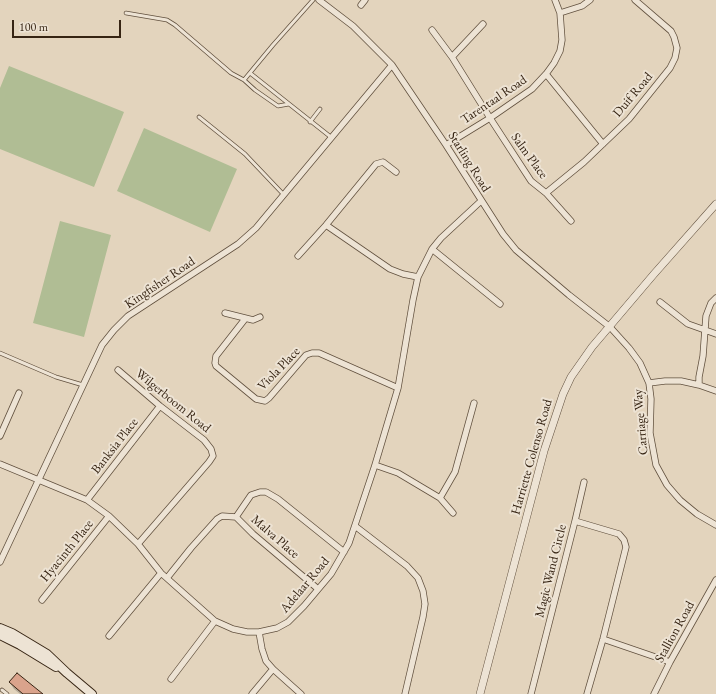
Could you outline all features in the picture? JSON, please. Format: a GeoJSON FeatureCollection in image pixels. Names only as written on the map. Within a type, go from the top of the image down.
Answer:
{"type":"FeatureCollection","features":[{"type":"Feature","properties":{"kind":"main road"},"geometry":{"type":"LineString","coordinates":[[0,628],[12,633],[47,654],[67,674],[92,694]]}},
{"type":"Feature","properties":{"kind":"main road"},"geometry":{"type":"LineString","coordinates":[[0,635],[20,645],[67,674]]}},
{"type":"Feature","properties":{"kind":"street","name":"Starling Road"},"geometry":{"type":"LineString","coordinates":[[319,0],[353,26],[392,65],[407,85],[503,234],[516,250],[569,295],[610,327]]}},
{"type":"Feature","properties":{"kind":"street"},"geometry":{"type":"LineString","coordinates":[[361,6],[365,0]]}},
{"type":"Feature","properties":{"kind":"street","name":"Tarentaal Road"},"geometry":{"type":"LineString","coordinates":[[446,145],[490,118],[532,89],[546,74],[560,51],[562,40],[560,13],[555,0]]}},
{"type":"Feature","properties":{"kind":"street"},"geometry":{"type":"LineString","coordinates":[[560,13],[582,6],[590,0]]}},
{"type":"Feature","properties":{"kind":"street","name":"Duif Road"},"geometry":{"type":"LineString","coordinates":[[546,193],[584,162],[629,119],[670,68],[675,58],[677,48],[671,31],[635,0]]}},
{"type":"Feature","properties":{"kind":"street"},"geometry":{"type":"LineString","coordinates":[[452,56],[483,24]]}},
{"type":"Feature","properties":{"kind":"street","name":"Salm Place"},"geometry":{"type":"LineString","coordinates":[[432,30],[452,56],[531,181],[546,193],[571,221]]}},
{"type":"Feature","properties":{"kind":"street","name":"Kingfisher Road"},"geometry":{"type":"LineString","coordinates":[[0,562],[102,345],[128,316],[238,244],[256,228],[392,65]]}},
{"type":"Feature","properties":{"kind":"street"},"geometry":{"type":"LineString","coordinates":[[546,74],[603,144]]}},
{"type":"Feature","properties":{"kind":"street"},"geometry":{"type":"LineString","coordinates":[[298,256],[326,226],[376,164],[383,162],[396,172]]}},
{"type":"Feature","properties":{"kind":"street","name":"Adelaar Road"},"geometry":{"type":"LineString","coordinates":[[0,464],[87,500],[109,516],[138,544],[161,573],[215,621],[233,629],[247,632],[259,632],[278,628],[288,622],[304,606],[331,574],[344,552],[355,526],[398,388],[418,277],[432,249],[441,238],[481,201]]}},
{"type":"Feature","properties":{"kind":"street","name":"Harriette Colenso Road"},"geometry":{"type":"LineString","coordinates":[[480,694],[544,451],[554,417],[571,377],[592,347],[716,204]]}},
{"type":"Feature","properties":{"kind":"street"},"geometry":{"type":"LineString","coordinates":[[326,226],[390,269],[403,274],[418,277]]}},
{"type":"Feature","properties":{"kind":"street"},"geometry":{"type":"LineString","coordinates":[[432,249],[500,304]]}},
{"type":"Feature","properties":{"kind":"street"},"geometry":{"type":"LineString","coordinates":[[699,385],[706,316],[711,303],[716,298]]}},
{"type":"Feature","properties":{"kind":"street"},"geometry":{"type":"LineString","coordinates":[[660,302],[683,321],[705,331],[716,334]]}},
{"type":"Feature","properties":{"kind":"street"},"geometry":{"type":"LineString","coordinates":[[225,313],[254,320],[260,317]]}},
{"type":"Feature","properties":{"kind":"street","name":"Viola Place"},"geometry":{"type":"LineString","coordinates":[[245,318],[216,356],[215,363],[216,366],[256,400],[265,401],[269,398],[306,355],[312,353],[319,353],[398,388]]}},
{"type":"Feature","properties":{"kind":"street","name":"Carriage Way"},"geometry":{"type":"LineString","coordinates":[[610,327],[640,363],[649,383],[651,399],[650,433],[656,465],[667,485],[680,500],[697,514],[716,524]]}},
{"type":"Feature","properties":{"kind":"street","name":"Wilgerboom Road"},"geometry":{"type":"LineString","coordinates":[[118,370],[160,406],[204,440],[211,449],[213,456],[138,544]]}},
{"type":"Feature","properties":{"kind":"street"},"geometry":{"type":"LineString","coordinates":[[649,383],[664,380],[681,381],[716,391]]}},
{"type":"Feature","properties":{"kind":"street"},"geometry":{"type":"LineString","coordinates":[[0,436],[18,394]]}},
{"type":"Feature","properties":{"kind":"street"},"geometry":{"type":"LineString","coordinates":[[440,498],[454,472],[474,403]]}},
{"type":"Feature","properties":{"kind":"street","name":"Banksia Place"},"geometry":{"type":"LineString","coordinates":[[87,500],[160,406]]}},
{"type":"Feature","properties":{"kind":"street"},"geometry":{"type":"LineString","coordinates":[[375,465],[398,473],[440,498],[453,513]]}},
{"type":"Feature","properties":{"kind":"street"},"geometry":{"type":"LineString","coordinates":[[575,522],[584,482]]}},
{"type":"Feature","properties":{"kind":"street"},"geometry":{"type":"LineString","coordinates":[[167,578],[191,548],[220,516],[236,517],[251,495],[260,492],[266,492],[278,499],[344,552]]}},
{"type":"Feature","properties":{"kind":"street","name":"Hyacinth Place"},"geometry":{"type":"LineString","coordinates":[[42,600],[109,516]]}},
{"type":"Feature","properties":{"kind":"street","name":"Malva Place"},"geometry":{"type":"LineString","coordinates":[[236,517],[253,534],[318,589]]}},
{"type":"Feature","properties":{"kind":"street","name":"Magic Wand Circle"},"geometry":{"type":"LineString","coordinates":[[531,694],[575,522],[619,534],[624,540],[626,547],[603,639],[587,694]]}},
{"type":"Feature","properties":{"kind":"street"},"geometry":{"type":"LineString","coordinates":[[355,526],[406,566],[418,578],[423,591],[425,604],[424,617],[406,694]]}},
{"type":"Feature","properties":{"kind":"street"},"geometry":{"type":"LineString","coordinates":[[109,636],[161,573]]}},
{"type":"Feature","properties":{"kind":"street","name":"Stallion Road"},"geometry":{"type":"LineString","coordinates":[[654,694],[670,662],[716,580]]}},
{"type":"Feature","properties":{"kind":"street"},"geometry":{"type":"LineString","coordinates":[[171,679],[215,621]]}},
{"type":"Feature","properties":{"kind":"street"},"geometry":{"type":"LineString","coordinates":[[259,632],[262,650],[266,661],[301,694]]}},
{"type":"Feature","properties":{"kind":"street"},"geometry":{"type":"LineString","coordinates":[[603,639],[670,662]]}},
{"type":"Feature","properties":{"kind":"street"},"geometry":{"type":"LineString","coordinates":[[252,694],[273,669]]}},
{"type":"Feature","properties":{"kind":"lane"},"geometry":{"type":"LineString","coordinates":[[244,80],[313,0]]}},
{"type":"Feature","properties":{"kind":"lane"},"geometry":{"type":"LineString","coordinates":[[126,13],[167,20],[175,25],[230,73],[244,80],[255,90],[278,106],[289,104]]}},
{"type":"Feature","properties":{"kind":"lane"},"geometry":{"type":"LineString","coordinates":[[250,73],[332,138]]}},
{"type":"Feature","properties":{"kind":"lane"},"geometry":{"type":"LineString","coordinates":[[310,122],[320,109]]}},
{"type":"Feature","properties":{"kind":"lane"},"geometry":{"type":"LineString","coordinates":[[199,117],[245,154],[284,195]]}},
{"type":"Feature","properties":{"kind":"lane"},"geometry":{"type":"LineString","coordinates":[[0,353],[56,377],[83,385]]}},
{"type":"Feature","properties":{"kind":"lane"},"geometry":{"type":"LineString","coordinates":[[2,690],[7,694]]}},
{"type":"Feature","properties":{"kind":"green space"},"geometry":{"type":"Polygon","coordinates":[[[9,66],[124,112],[94,187],[0,149],[0,88],[9,66]]]}},
{"type":"Feature","properties":{"kind":"green space"},"geometry":{"type":"Polygon","coordinates":[[[144,128],[237,169],[210,232],[117,191],[144,128]]]}},
{"type":"Feature","properties":{"kind":"green space"},"geometry":{"type":"Polygon","coordinates":[[[60,221],[111,235],[84,337],[33,323],[60,221]]]}},
{"type":"Feature","properties":{"kind":"building"},"geometry":{"type":"Polygon","coordinates":[[[17,673],[43,694],[23,694],[9,682],[17,673]]]}}]}
